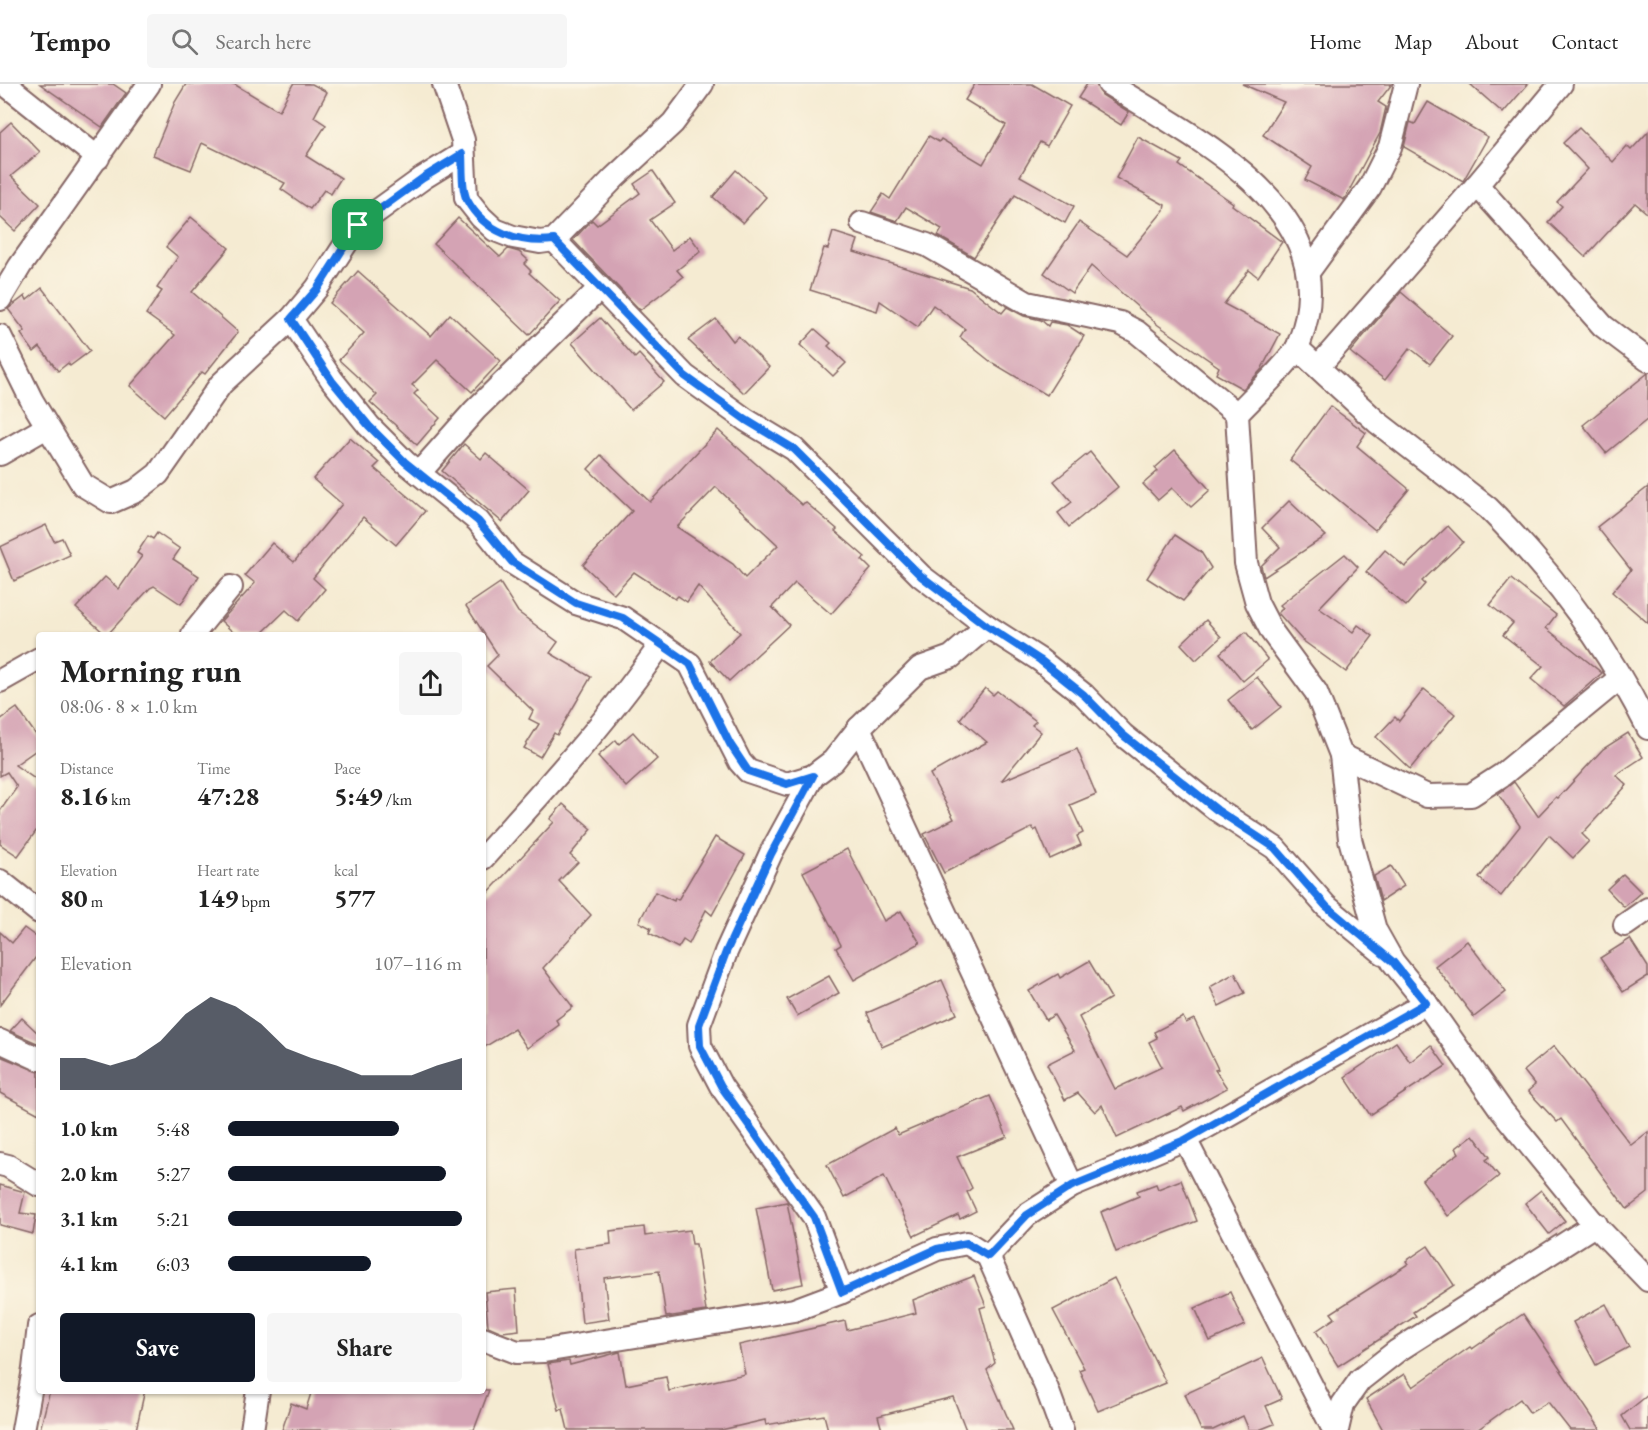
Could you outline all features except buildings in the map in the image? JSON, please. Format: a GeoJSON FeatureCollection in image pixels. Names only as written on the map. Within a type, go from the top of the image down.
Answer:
{"type":"FeatureCollection","features":[{"type":"Feature","properties":{"kind":"street"},"geometry":{"type":"LineString","coordinates":[[5,84],[98,158]]}},
{"type":"Feature","properties":{"kind":"street"},"geometry":{"type":"LineString","coordinates":[[0,299],[149,84]]}},
{"type":"Feature","properties":{"kind":"street"},"geometry":{"type":"LineString","coordinates":[[444,84],[463,140],[466,198],[481,218],[495,230],[513,237],[540,242],[554,240],[614,178],[673,123],[702,84]]}},
{"type":"Feature","properties":{"kind":"street"},"geometry":{"type":"LineString","coordinates":[[1109,84],[1229,159],[1278,208],[1298,237],[1308,272],[1308,300],[1297,348],[1237,414],[1246,563],[1257,603],[1272,632],[1316,692],[1341,755],[1350,838],[1375,930],[1393,962],[1426,1003],[1502,1111],[1596,1224],[1648,1280]]}},
{"type":"Feature","properties":{"kind":"street"},"geometry":{"type":"LineString","coordinates":[[1308,272],[1370,187],[1390,147],[1406,84]]}},
{"type":"Feature","properties":{"kind":"street"},"geometry":{"type":"LineString","coordinates":[[1319,366],[1478,185],[1561,84]]}},
{"type":"Feature","properties":{"kind":"street"},"geometry":{"type":"LineString","coordinates":[[0,336],[47,427],[83,485],[111,502],[136,491],[158,474],[221,384],[291,319],[318,288],[358,225],[423,178],[462,154]]}},
{"type":"Feature","properties":{"kind":"street"},"geometry":{"type":"LineString","coordinates":[[1478,185],[1603,326],[1648,360]]}},
{"type":"Feature","properties":{"kind":"street"},"geometry":{"type":"LineString","coordinates":[[862,223],[927,245],[1027,303],[1120,323],[1137,332],[1237,414]]}},
{"type":"Feature","properties":{"kind":"street"},"geometry":{"type":"LineString","coordinates":[[554,240],[685,376],[746,420],[794,449],[921,576],[987,626],[1040,660],[1084,695],[1123,735],[1217,810],[1275,848],[1326,906],[1393,962]]}},
{"type":"Feature","properties":{"kind":"street"},"geometry":{"type":"LineString","coordinates":[[419,473],[475,410],[600,288]]}},
{"type":"Feature","properties":{"kind":"street"},"geometry":{"type":"LineString","coordinates":[[291,319],[332,381],[363,419],[419,473],[478,521],[512,562],[576,603],[623,618],[690,664],[730,744],[748,771],[787,784],[813,776],[833,761],[860,728],[920,668],[951,657],[987,626]]}},
{"type":"Feature","properties":{"kind":"street"},"geometry":{"type":"LineString","coordinates":[[1297,348],[1377,422],[1504,523],[1568,600],[1620,678],[1648,728]]}},
{"type":"Feature","properties":{"kind":"street"},"geometry":{"type":"LineString","coordinates":[[0,454],[47,427]]}},
{"type":"Feature","properties":{"kind":"street"},"geometry":{"type":"LineString","coordinates":[[195,632],[231,587]]}},
{"type":"Feature","properties":{"kind":"street"},"geometry":{"type":"LineString","coordinates":[[486,855],[542,793],[643,670],[661,644]]}},
{"type":"Feature","properties":{"kind":"street"},"geometry":{"type":"LineString","coordinates":[[0,681],[36,661]]}},
{"type":"Feature","properties":{"kind":"street"},"geometry":{"type":"LineString","coordinates":[[1341,755],[1427,796],[1471,795],[1502,775],[1620,678]]}},
{"type":"Feature","properties":{"kind":"street"},"geometry":{"type":"LineString","coordinates":[[860,728],[1072,1186]]}},
{"type":"Feature","properties":{"kind":"street"},"geometry":{"type":"LineString","coordinates":[[813,776],[771,854],[726,952],[699,1025],[699,1035],[700,1046],[721,1086],[814,1217],[842,1292]]}},
{"type":"Feature","properties":{"kind":"street"},"geometry":{"type":"LineString","coordinates":[[0,880],[36,910]]}},
{"type":"Feature","properties":{"kind":"street"},"geometry":{"type":"LineString","coordinates":[[1625,925],[1648,909]]}},
{"type":"Feature","properties":{"kind":"street"},"geometry":{"type":"LineString","coordinates":[[988,1256],[1027,1215],[1072,1186],[1185,1140],[1426,1003]]}},
{"type":"Feature","properties":{"kind":"street"},"geometry":{"type":"LineString","coordinates":[[0,1041],[36,1058]]}},
{"type":"Feature","properties":{"kind":"street"},"geometry":{"type":"LineString","coordinates":[[1185,1140],[1335,1430]]}},
{"type":"Feature","properties":{"kind":"street"},"geometry":{"type":"LineString","coordinates":[[0,1164],[8,1166],[36,1183]]}},
{"type":"Feature","properties":{"kind":"street"},"geometry":{"type":"LineString","coordinates":[[1335,1430],[1343,1404],[1360,1380],[1388,1358],[1596,1224]]}},
{"type":"Feature","properties":{"kind":"street"},"geometry":{"type":"LineString","coordinates":[[486,1340],[517,1352],[544,1351],[794,1310],[842,1292],[937,1249],[967,1243],[988,1256],[1047,1389],[1062,1430]]}},
{"type":"Feature","properties":{"kind":"street"},"geometry":{"type":"LineString","coordinates":[[23,1430],[36,1352]]}},
{"type":"Feature","properties":{"kind":"street"},"geometry":{"type":"LineString","coordinates":[[252,1430],[257,1394]]}},
{"type":"Feature","properties":{"kind":"route"},"geometry":{"type":"LineString","coordinates":[[462,154],[466,198],[481,218],[495,230],[513,237],[540,242],[554,240],[685,376],[746,420],[794,449],[921,576],[967,608],[987,626],[1040,660],[1084,695],[1123,735],[1217,810],[1275,848],[1326,906],[1393,962],[1426,1003],[1185,1140],[1072,1186],[1027,1215],[988,1256],[967,1243],[937,1249],[842,1292],[814,1217],[801,1195],[721,1086],[700,1046],[699,1025],[726,952],[771,854],[813,776],[787,784],[748,771],[730,744],[690,664],[623,618],[598,612],[576,603],[552,590],[512,562],[478,521],[449,495],[405,462],[351,405],[332,381],[291,319],[318,288],[358,225],[423,178],[462,154]]}}]}
